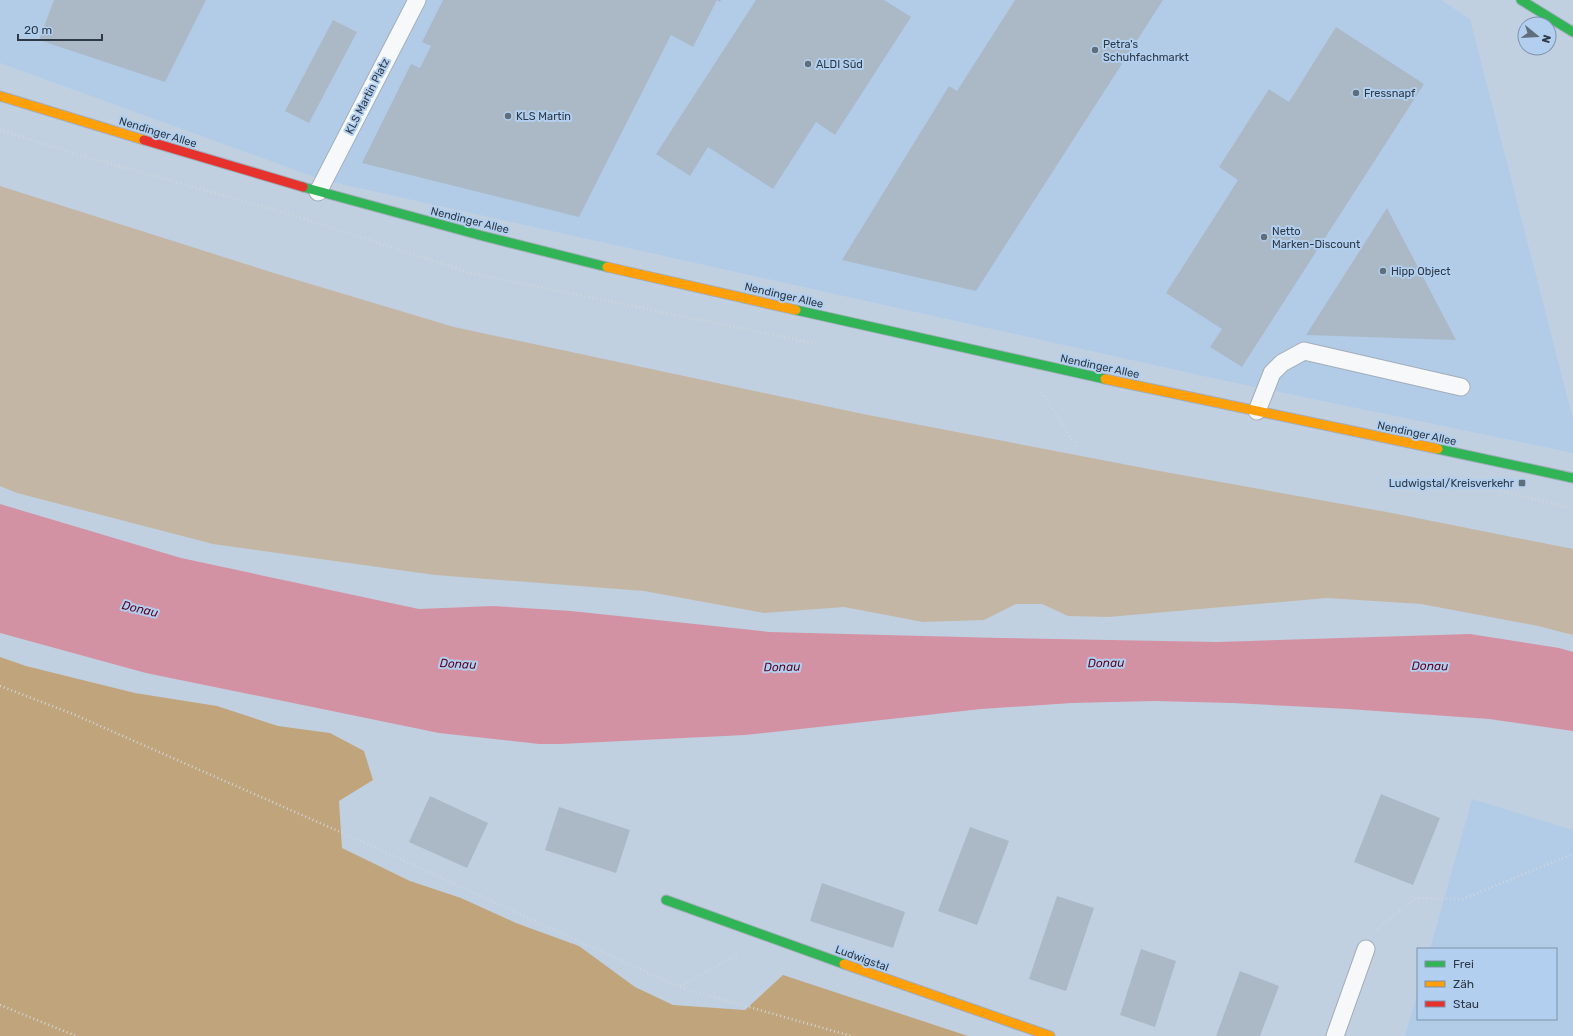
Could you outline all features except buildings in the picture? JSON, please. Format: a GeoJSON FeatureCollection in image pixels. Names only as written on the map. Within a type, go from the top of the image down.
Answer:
{"type":"FeatureCollection","features":[{"type":"Feature","properties":{"kind":"street"},"geometry":{"type":"LineString","coordinates":[[1521,0],[1573,32]]}},
{"type":"Feature","properties":{"kind":"street","name":"Nendinger Allee"},"geometry":{"type":"LineString","coordinates":[[0,96],[318,192],[483,236],[657,279],[1040,366],[1573,478]]}},
{"type":"Feature","properties":{"kind":"street","name":"Ludwigstal"},"geometry":{"type":"LineString","coordinates":[[666,900],[932,996],[1050,1036]]}},
{"type":"Feature","properties":{"kind":"lane","name":"KLS Martin Platz"},"geometry":{"type":"LineString","coordinates":[[318,192],[417,0]]}},
{"type":"Feature","properties":{"kind":"lane"},"geometry":{"type":"LineString","coordinates":[[1257,411],[1272,373],[1282,363],[1304,351],[1461,386]]}},
{"type":"Feature","properties":{"kind":"lane"},"geometry":{"type":"LineString","coordinates":[[1336,1036],[1366,949]]}},
{"type":"Feature","properties":{"kind":"path"},"geometry":{"type":"LineString","coordinates":[[1040,366],[1039,390],[1076,447]]}},
{"type":"Feature","properties":{"kind":"path"},"geometry":{"type":"LineString","coordinates":[[0,686],[73,714],[321,824],[679,987],[851,1036]]}},
{"type":"Feature","properties":{"kind":"path"},"geometry":{"type":"LineString","coordinates":[[1366,949],[1376,929],[1416,898],[1462,899],[1573,854]]}},
{"type":"Feature","properties":{"kind":"path"},"geometry":{"type":"LineString","coordinates":[[679,987],[768,937]]}},
{"type":"Feature","properties":{"kind":"path"},"geometry":{"type":"LineString","coordinates":[[0,1005],[76,1036]]}},
{"type":"Feature","properties":{"kind":"shaded area"},"geometry":{"type":"Polygon","coordinates":[[[0,0],[1441,0],[1470,19],[1573,419],[1573,453],[1217,379],[323,180],[0,63],[0,0]]]}},
{"type":"Feature","properties":{"kind":"shaded area"},"geometry":{"type":"Polygon","coordinates":[[[0,186],[277,274],[454,327],[863,414],[1154,470],[1392,513],[1573,549],[1573,635],[1538,626],[1421,604],[1327,598],[1108,617],[1068,616],[1042,604],[1016,604],[984,620],[923,622],[844,607],[764,613],[644,591],[435,575],[213,544],[17,493],[0,486],[0,186]]]}},
{"type":"Feature","properties":{"kind":"shaded area"},"geometry":{"type":"Polygon","coordinates":[[[0,657],[26,666],[135,693],[217,706],[278,726],[330,733],[364,751],[373,780],[339,801],[342,848],[410,881],[461,898],[516,923],[579,946],[635,987],[673,1005],[745,1010],[783,975],[968,1036],[0,1036],[0,657]]]}},
{"type":"Feature","properties":{"kind":"shaded area"},"geometry":{"type":"Polygon","coordinates":[[[1472,799],[1573,830],[1573,1036],[1405,1036],[1417,994],[1417,1020],[1557,1020],[1557,948],[1430,948],[1472,799]]]}},
{"type":"Feature","properties":{"kind":"water","name":"Donau"},"geometry":{"type":"Polygon","coordinates":[[[0,504],[181,558],[419,609],[493,606],[571,611],[770,632],[1001,638],[1217,642],[1470,634],[1559,648],[1573,652],[1573,731],[1489,719],[1348,709],[1232,703],[1154,701],[1072,703],[981,709],[745,735],[561,744],[539,744],[439,733],[146,673],[0,633],[0,504]]]}},
{"type":"Feature","properties":{"kind":"traffic: fast"},"geometry":{"type":"LineString","coordinates":[[1521,0],[1573,32]]}},
{"type":"Feature","properties":{"kind":"traffic: fast"},"geometry":{"type":"LineString","coordinates":[[303,187],[483,236],[607,267]]}},
{"type":"Feature","properties":{"kind":"traffic: fast"},"geometry":{"type":"LineString","coordinates":[[796,310],[1105,379]]}},
{"type":"Feature","properties":{"kind":"traffic: fast"},"geometry":{"type":"LineString","coordinates":[[1438,449],[1573,478]]}},
{"type":"Feature","properties":{"kind":"traffic: fast"},"geometry":{"type":"LineString","coordinates":[[666,900],[844,964]]}},
{"type":"Feature","properties":{"kind":"traffic: slow"},"geometry":{"type":"LineString","coordinates":[[0,96],[144,140]]}},
{"type":"Feature","properties":{"kind":"traffic: slow"},"geometry":{"type":"LineString","coordinates":[[607,267],[796,310]]}},
{"type":"Feature","properties":{"kind":"traffic: slow"},"geometry":{"type":"LineString","coordinates":[[1105,379],[1438,449]]}},
{"type":"Feature","properties":{"kind":"traffic: slow"},"geometry":{"type":"LineString","coordinates":[[844,964],[1050,1036]]}},
{"type":"Feature","properties":{"kind":"traffic: jam"},"geometry":{"type":"LineString","coordinates":[[144,140],[303,187]]}},
{"type":"Feature","properties":{"kind":"place","name":"Petra's Schuhfachmarkt"},"geometry":{"type":"Point","coordinates":[1095,50]}},
{"type":"Feature","properties":{"kind":"place","name":"ALDI Süd"},"geometry":{"type":"Point","coordinates":[808,64]}},
{"type":"Feature","properties":{"kind":"place","name":"Fressnapf"},"geometry":{"type":"Point","coordinates":[1356,93]}},
{"type":"Feature","properties":{"kind":"place","name":"KLS Martin"},"geometry":{"type":"Point","coordinates":[508,116]}},
{"type":"Feature","properties":{"kind":"place","name":"Netto Marken-Discount"},"geometry":{"type":"Point","coordinates":[1264,237]}},
{"type":"Feature","properties":{"kind":"place","name":"Hipp Object"},"geometry":{"type":"Point","coordinates":[1383,271]}},
{"type":"Feature","properties":{"kind":"place","name":"Ludwigstal/Kreisverkehr"},"geometry":{"type":"Point","coordinates":[1522,483]}}]}
